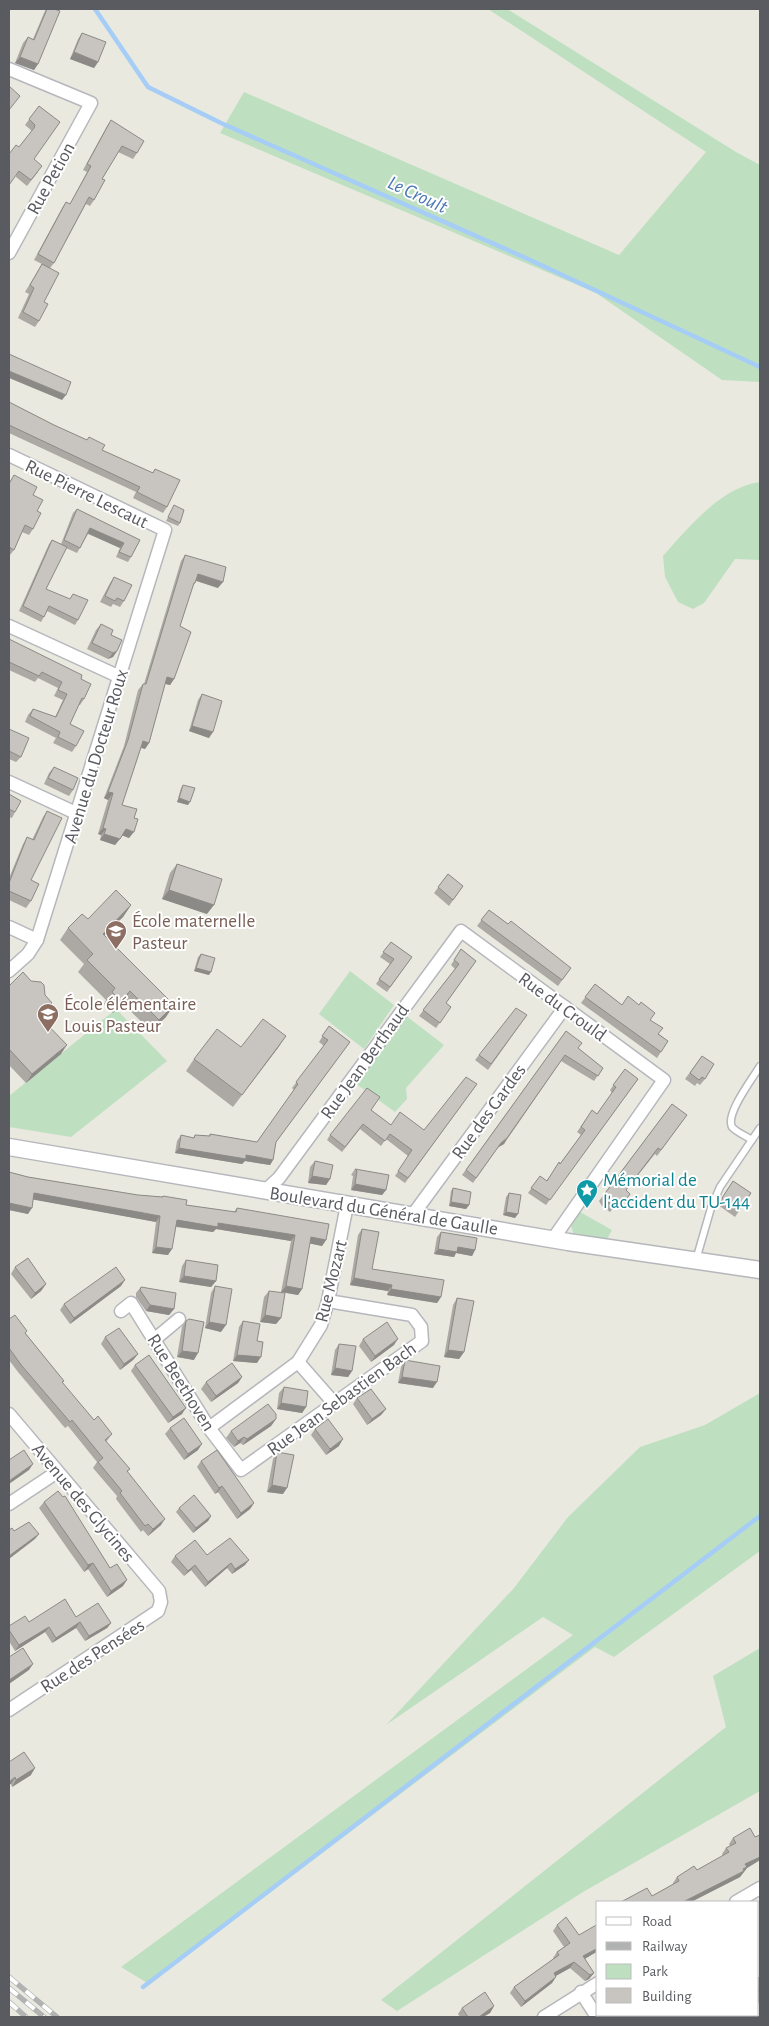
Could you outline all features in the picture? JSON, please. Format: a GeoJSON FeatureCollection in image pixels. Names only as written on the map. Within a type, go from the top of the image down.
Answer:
{"type":"FeatureCollection","features":[{"type":"Feature","properties":{"kind":"street","name":"Rue Petion"},"geometry":{"type":"LineString","coordinates":[[9,69],[91,103],[9,254]]}},
{"type":"Feature","properties":{"kind":"street","name":"Rue Pierre Lescaut"},"geometry":{"type":"LineString","coordinates":[[9,455],[165,530]]}},
{"type":"Feature","properties":{"kind":"street","name":"Avenue du Docteur Roux"},"geometry":{"type":"LineString","coordinates":[[9,971],[28,954],[37,940],[78,814],[165,530]]}},
{"type":"Feature","properties":{"kind":"street"},"geometry":{"type":"LineString","coordinates":[[9,626],[120,677]]}},
{"type":"Feature","properties":{"kind":"street"},"geometry":{"type":"LineString","coordinates":[[9,782],[78,814]]}},
{"type":"Feature","properties":{"kind":"street"},"geometry":{"type":"LineString","coordinates":[[9,927],[37,940]]}},
{"type":"Feature","properties":{"kind":"street","name":"Rue du Crould"},"geometry":{"type":"LineString","coordinates":[[461,931],[664,1080],[554,1239]]}},
{"type":"Feature","properties":{"kind":"street","name":"Rue Jean Berthaud"},"geometry":{"type":"LineString","coordinates":[[266,1190],[279,1178],[461,931]]}},
{"type":"Feature","properties":{"kind":"street","name":"Rue des Gardes"},"geometry":{"type":"LineString","coordinates":[[412,1216],[565,1007]]}},
{"type":"Feature","properties":{"kind":"street","name":"Boulevard du Général de Gaulle"},"geometry":{"type":"LineString","coordinates":[[9,1147],[412,1216],[760,1270]]}},
{"type":"Feature","properties":{"kind":"street","name":"Rue Mozart"},"geometry":{"type":"LineString","coordinates":[[209,1428],[298,1362],[320,1325],[328,1301],[347,1205]]}},
{"type":"Feature","properties":{"kind":"street","name":"Rue Jean Sebastien Bach"},"geometry":{"type":"LineString","coordinates":[[242,1470],[333,1402],[422,1341],[421,1327],[412,1315],[328,1301]]}},
{"type":"Feature","properties":{"kind":"street","name":"Rue Beethoven"},"geometry":{"type":"LineString","coordinates":[[121,1311],[131,1303],[209,1428],[242,1470]]}},
{"type":"Feature","properties":{"kind":"street"},"geometry":{"type":"LineString","coordinates":[[155,1339],[178,1319]]}},
{"type":"Feature","properties":{"kind":"street"},"geometry":{"type":"LineString","coordinates":[[298,1362],[333,1402]]}},
{"type":"Feature","properties":{"kind":"street","name":"Avenue des Glycines"},"geometry":{"type":"LineString","coordinates":[[9,1414],[159,1591]]}},
{"type":"Feature","properties":{"kind":"street"},"geometry":{"type":"LineString","coordinates":[[9,1504],[57,1472]]}},
{"type":"Feature","properties":{"kind":"street","name":"Rue des Pensées"},"geometry":{"type":"LineString","coordinates":[[9,1710],[158,1611],[161,1602],[159,1591]]}},
{"type":"Feature","properties":{"kind":"street"},"geometry":{"type":"LineString","coordinates":[[738,1901],[760,1888]]}},
{"type":"Feature","properties":{"kind":"street"},"geometry":{"type":"LineString","coordinates":[[544,2017],[596,1984]]}},
{"type":"Feature","properties":{"kind":"street"},"geometry":{"type":"LineString","coordinates":[[581,1992],[596,2017]]}},
{"type":"Feature","properties":{"kind":"lane"},"geometry":{"type":"LineString","coordinates":[[752,1140],[734,1129],[731,1124],[731,1113],[760,1066]]}},
{"type":"Feature","properties":{"kind":"lane"},"geometry":{"type":"LineString","coordinates":[[696,1261],[711,1208],[720,1186],[760,1128]]}},
{"type":"Feature","properties":{"kind":"green space"},"geometry":{"type":"Polygon","coordinates":[[[488,9],[507,9],[736,152],[760,165],[760,382],[722,380],[596,293],[220,133],[244,92],[619,255],[706,152],[488,9]]]}},
{"type":"Feature","properties":{"kind":"green space"},"geometry":{"type":"Polygon","coordinates":[[[760,482],[760,560],[735,559],[704,603],[693,609],[678,602],[665,577],[663,556],[706,510],[719,500],[746,485],[760,482]]]}},
{"type":"Feature","properties":{"kind":"green space"},"geometry":{"type":"Polygon","coordinates":[[[350,971],[394,1005],[364,1049],[319,1014],[350,971]]]}},
{"type":"Feature","properties":{"kind":"green space"},"geometry":{"type":"Polygon","coordinates":[[[116,1009],[167,1061],[71,1137],[9,1127],[9,1096],[116,1009]]]}},
{"type":"Feature","properties":{"kind":"green space"},"geometry":{"type":"Polygon","coordinates":[[[405,1015],[444,1045],[406,1088],[407,1099],[395,1112],[355,1083],[405,1015]]]}},
{"type":"Feature","properties":{"kind":"green space"},"geometry":{"type":"Polygon","coordinates":[[[580,1212],[612,1230],[607,1239],[573,1233],[571,1225],[580,1212]]]}},
{"type":"Feature","properties":{"kind":"green space"},"geometry":{"type":"Polygon","coordinates":[[[760,1393],[760,1551],[614,1657],[595,1647],[149,1984],[121,1967],[573,1635],[543,1617],[386,1725],[514,1588],[568,1517],[640,1447],[705,1425],[760,1393]]]}},
{"type":"Feature","properties":{"kind":"green space"},"geometry":{"type":"Polygon","coordinates":[[[760,1648],[760,1791],[583,1892],[397,2011],[381,2000],[726,1727],[713,1676],[760,1648]]]}},
{"type":"Feature","properties":{"kind":"building"},"geometry":{"type":"Polygon","coordinates":[[[47,9],[60,11],[38,64],[20,57],[28,37],[34,40],[47,9]]]}},
{"type":"Feature","properties":{"kind":"building"},"geometry":{"type":"Polygon","coordinates":[[[82,33],[106,42],[98,62],[74,52],[82,33]]]}},
{"type":"Feature","properties":{"kind":"building"},"geometry":{"type":"Polygon","coordinates":[[[9,86],[20,96],[9,110],[9,86]]]}},
{"type":"Feature","properties":{"kind":"building"},"geometry":{"type":"Polygon","coordinates":[[[39,106],[60,122],[34,159],[42,166],[31,180],[19,171],[9,185],[9,154],[16,145],[19,147],[34,128],[35,125],[29,119],[39,106]]]}},
{"type":"Feature","properties":{"kind":"building"},"geometry":{"type":"Polygon","coordinates":[[[111,120],[144,141],[137,153],[122,146],[102,179],[105,180],[94,200],[89,197],[54,263],[38,254],[66,202],[70,204],[91,166],[87,164],[111,120]]]}},
{"type":"Feature","properties":{"kind":"building"},"geometry":{"type":"Polygon","coordinates":[[[42,264],[59,273],[44,302],[48,304],[39,321],[23,312],[34,288],[30,285],[42,264]]]}},
{"type":"Feature","properties":{"kind":"building"},"geometry":{"type":"Polygon","coordinates":[[[9,354],[71,382],[66,395],[9,371],[9,354]]]}},
{"type":"Feature","properties":{"kind":"building"},"geometry":{"type":"Polygon","coordinates":[[[9,402],[87,440],[89,437],[105,445],[102,450],[153,473],[155,469],[180,480],[167,507],[137,492],[140,487],[9,425],[9,402]]]}},
{"type":"Feature","properties":{"kind":"building"},"geometry":{"type":"Polygon","coordinates":[[[14,475],[37,487],[33,495],[43,500],[37,511],[41,513],[33,529],[25,525],[14,550],[9,547],[9,484],[14,475]]]}},
{"type":"Feature","properties":{"kind":"building"},"geometry":{"type":"Polygon","coordinates":[[[174,505],[184,510],[180,523],[168,517],[174,505]]]}},
{"type":"Feature","properties":{"kind":"building"},"geometry":{"type":"Polygon","coordinates":[[[77,509],[140,540],[131,557],[119,552],[124,543],[90,528],[80,548],[64,540],[77,509]]]}},
{"type":"Feature","properties":{"kind":"building"},"geometry":{"type":"Polygon","coordinates":[[[52,540],[67,547],[46,589],[70,599],[73,594],[88,600],[78,620],[49,606],[44,617],[23,606],[52,540]]]}},
{"type":"Feature","properties":{"kind":"building"},"geometry":{"type":"Polygon","coordinates":[[[185,555],[226,567],[223,582],[198,574],[194,583],[180,626],[191,632],[174,679],[167,677],[149,743],[143,741],[122,805],[137,809],[134,818],[138,819],[134,832],[126,829],[120,839],[104,834],[106,829],[103,828],[113,793],[108,792],[128,740],[143,684],[146,684],[185,555]]]}},
{"type":"Feature","properties":{"kind":"building"},"geometry":{"type":"Polygon","coordinates":[[[114,577],[132,585],[124,601],[117,598],[115,601],[105,596],[114,577]]]}},
{"type":"Feature","properties":{"kind":"building"},"geometry":{"type":"Polygon","coordinates":[[[101,624],[113,630],[111,635],[122,640],[117,651],[113,653],[92,643],[101,624]]]}},
{"type":"Feature","properties":{"kind":"building"},"geometry":{"type":"Polygon","coordinates":[[[9,639],[82,675],[81,679],[91,684],[70,724],[84,731],[76,746],[58,737],[60,732],[30,716],[33,709],[56,717],[67,694],[58,690],[62,682],[42,672],[39,676],[9,662],[9,639]]]}},
{"type":"Feature","properties":{"kind":"building"},"geometry":{"type":"Polygon","coordinates":[[[202,694],[222,701],[213,732],[192,726],[202,694]]]}},
{"type":"Feature","properties":{"kind":"building"},"geometry":{"type":"Polygon","coordinates":[[[9,729],[29,738],[21,757],[9,751],[9,729]]]}},
{"type":"Feature","properties":{"kind":"building"},"geometry":{"type":"Polygon","coordinates":[[[54,767],[78,778],[73,790],[48,778],[54,767]]]}},
{"type":"Feature","properties":{"kind":"building"},"geometry":{"type":"Polygon","coordinates":[[[183,785],[195,788],[190,802],[179,798],[183,785]]]}},
{"type":"Feature","properties":{"kind":"building"},"geometry":{"type":"Polygon","coordinates":[[[9,794],[21,801],[15,812],[9,809],[9,794]]]}},
{"type":"Feature","properties":{"kind":"building"},"geometry":{"type":"Polygon","coordinates":[[[47,811],[62,818],[31,880],[39,884],[31,901],[9,891],[9,883],[27,837],[34,840],[47,811]]]}},
{"type":"Feature","properties":{"kind":"building"},"geometry":{"type":"Polygon","coordinates":[[[177,864],[222,879],[214,905],[169,890],[177,864]]]}},
{"type":"Feature","properties":{"kind":"building"},"geometry":{"type":"Polygon","coordinates":[[[448,874],[463,886],[453,900],[438,887],[448,874]]]}},
{"type":"Feature","properties":{"kind":"building"},"geometry":{"type":"Polygon","coordinates":[[[116,890],[131,905],[103,934],[174,1005],[159,1020],[130,991],[121,1001],[112,992],[115,988],[87,960],[93,954],[68,928],[82,914],[88,919],[116,890]]]}},
{"type":"Feature","properties":{"kind":"building"},"geometry":{"type":"Polygon","coordinates":[[[489,910],[508,924],[511,921],[571,968],[562,980],[481,920],[489,910]]]}},
{"type":"Feature","properties":{"kind":"building"},"geometry":{"type":"Polygon","coordinates":[[[391,942],[412,957],[390,987],[379,979],[394,959],[383,952],[391,942]]]}},
{"type":"Feature","properties":{"kind":"building"},"geometry":{"type":"Polygon","coordinates":[[[461,949],[476,961],[446,1003],[451,1007],[440,1023],[423,1010],[459,964],[454,960],[461,949]]]}},
{"type":"Feature","properties":{"kind":"building"},"geometry":{"type":"Polygon","coordinates":[[[201,954],[215,958],[211,972],[196,968],[201,954]]]}},
{"type":"Feature","properties":{"kind":"building"},"geometry":{"type":"Polygon","coordinates":[[[23,972],[31,981],[41,982],[44,985],[45,995],[52,1003],[39,1016],[67,1045],[32,1074],[9,1049],[9,986],[23,972]]]}},
{"type":"Feature","properties":{"kind":"building"},"geometry":{"type":"Polygon","coordinates":[[[595,984],[622,1005],[628,996],[639,1005],[641,1002],[655,1013],[650,1020],[663,1028],[658,1034],[668,1041],[661,1052],[585,997],[595,984]]]}},
{"type":"Feature","properties":{"kind":"building"},"geometry":{"type":"Polygon","coordinates":[[[516,1008],[527,1015],[491,1064],[479,1055],[516,1008]]]}},
{"type":"Feature","properties":{"kind":"building"},"geometry":{"type":"Polygon","coordinates":[[[263,1019],[286,1036],[242,1095],[194,1059],[217,1029],[241,1047],[263,1019]]]}},
{"type":"Feature","properties":{"kind":"building"},"geometry":{"type":"Polygon","coordinates":[[[329,1026],[350,1042],[276,1142],[273,1160],[246,1155],[246,1159],[179,1148],[181,1135],[194,1138],[195,1135],[210,1136],[210,1134],[257,1142],[298,1084],[296,1082],[328,1040],[322,1036],[329,1026]]]}},
{"type":"Feature","properties":{"kind":"building"},"geometry":{"type":"Polygon","coordinates":[[[566,1031],[582,1043],[578,1048],[603,1068],[598,1076],[565,1055],[507,1138],[501,1143],[476,1178],[466,1170],[566,1031]]]}},
{"type":"Feature","properties":{"kind":"building"},"geometry":{"type":"Polygon","coordinates":[[[702,1056],[714,1064],[705,1079],[702,1077],[699,1080],[690,1073],[702,1056]]]}},
{"type":"Feature","properties":{"kind":"building"},"geometry":{"type":"Polygon","coordinates":[[[625,1069],[638,1079],[550,1200],[531,1188],[540,1176],[547,1181],[559,1162],[560,1164],[585,1130],[581,1127],[592,1110],[597,1114],[616,1087],[613,1085],[625,1069]]]}},
{"type":"Feature","properties":{"kind":"building"},"geometry":{"type":"Polygon","coordinates":[[[466,1077],[477,1084],[408,1178],[398,1171],[412,1150],[390,1134],[385,1141],[363,1124],[345,1147],[330,1135],[367,1088],[380,1097],[371,1110],[391,1125],[400,1112],[424,1130],[466,1077]]]}},
{"type":"Feature","properties":{"kind":"building"},"geometry":{"type":"Polygon","coordinates":[[[672,1104],[687,1115],[661,1150],[658,1148],[626,1190],[630,1194],[622,1205],[618,1201],[613,1206],[603,1196],[672,1104]]]}},
{"type":"Feature","properties":{"kind":"building"},"geometry":{"type":"Polygon","coordinates":[[[315,1161],[333,1165],[330,1179],[312,1176],[315,1161]]]}},
{"type":"Feature","properties":{"kind":"building"},"geometry":{"type":"Polygon","coordinates":[[[355,1169],[389,1175],[386,1190],[355,1184],[357,1171],[355,1169]]]}},
{"type":"Feature","properties":{"kind":"building"},"geometry":{"type":"Polygon","coordinates":[[[9,1172],[28,1177],[138,1195],[163,1196],[187,1200],[186,1205],[236,1212],[237,1208],[329,1224],[326,1240],[311,1237],[302,1289],[286,1286],[295,1235],[218,1223],[218,1227],[177,1220],[172,1249],[156,1247],[160,1216],[34,1193],[32,1208],[9,1203],[9,1172]]]}},
{"type":"Feature","properties":{"kind":"building"},"geometry":{"type":"Polygon","coordinates":[[[733,1181],[751,1193],[739,1211],[722,1198],[733,1181]]]}},
{"type":"Feature","properties":{"kind":"building"},"geometry":{"type":"Polygon","coordinates":[[[453,1188],[471,1192],[469,1205],[451,1202],[453,1188]]]}},
{"type":"Feature","properties":{"kind":"building"},"geometry":{"type":"Polygon","coordinates":[[[509,1193],[521,1195],[518,1214],[506,1212],[509,1193]]]}},
{"type":"Feature","properties":{"kind":"building"},"geometry":{"type":"Polygon","coordinates":[[[362,1229],[379,1232],[372,1269],[444,1280],[441,1297],[391,1289],[392,1285],[354,1278],[362,1229]]]}},
{"type":"Feature","properties":{"kind":"building"},"geometry":{"type":"Polygon","coordinates":[[[441,1232],[477,1238],[475,1250],[458,1247],[457,1252],[438,1249],[441,1232]]]}},
{"type":"Feature","properties":{"kind":"building"},"geometry":{"type":"Polygon","coordinates":[[[28,1258],[46,1284],[35,1293],[15,1267],[28,1258]]]}},
{"type":"Feature","properties":{"kind":"building"},"geometry":{"type":"Polygon","coordinates":[[[186,1260],[218,1265],[216,1281],[184,1276],[186,1260]]]}},
{"type":"Feature","properties":{"kind":"building"},"geometry":{"type":"Polygon","coordinates":[[[116,1267],[125,1280],[74,1318],[64,1304],[116,1267]]]}},
{"type":"Feature","properties":{"kind":"building"},"geometry":{"type":"Polygon","coordinates":[[[215,1286],[232,1289],[226,1325],[209,1322],[215,1286]]]}},
{"type":"Feature","properties":{"kind":"building"},"geometry":{"type":"Polygon","coordinates":[[[141,1287],[176,1293],[174,1309],[150,1305],[140,1290],[141,1287]]]}},
{"type":"Feature","properties":{"kind":"building"},"geometry":{"type":"Polygon","coordinates":[[[269,1291],[285,1293],[281,1318],[265,1315],[269,1291]]]}},
{"type":"Feature","properties":{"kind":"building"},"geometry":{"type":"Polygon","coordinates":[[[457,1298],[474,1301],[464,1352],[448,1350],[457,1298]]]}},
{"type":"Feature","properties":{"kind":"building"},"geometry":{"type":"Polygon","coordinates":[[[15,1315],[27,1331],[25,1333],[64,1381],[62,1382],[94,1420],[98,1416],[112,1434],[105,1440],[130,1469],[127,1471],[165,1519],[153,1529],[148,1524],[145,1526],[120,1493],[122,1491],[98,1462],[103,1458],[72,1420],[70,1422],[22,1366],[9,1348],[9,1319],[15,1315]]]}},
{"type":"Feature","properties":{"kind":"building"},"geometry":{"type":"Polygon","coordinates":[[[189,1319],[204,1322],[198,1353],[182,1351],[186,1321],[189,1319]]]}},
{"type":"Feature","properties":{"kind":"building"},"geometry":{"type":"Polygon","coordinates":[[[243,1321],[260,1324],[257,1341],[263,1342],[261,1357],[237,1355],[243,1321]]]}},
{"type":"Feature","properties":{"kind":"building"},"geometry":{"type":"Polygon","coordinates":[[[387,1322],[398,1339],[375,1356],[363,1339],[387,1322]]]}},
{"type":"Feature","properties":{"kind":"building"},"geometry":{"type":"Polygon","coordinates":[[[119,1328],[138,1354],[124,1364],[105,1337],[119,1328]]]}},
{"type":"Feature","properties":{"kind":"building"},"geometry":{"type":"Polygon","coordinates":[[[339,1344],[356,1346],[352,1371],[335,1368],[339,1344]]]}},
{"type":"Feature","properties":{"kind":"building"},"geometry":{"type":"Polygon","coordinates":[[[149,1355],[186,1408],[173,1417],[135,1365],[149,1355]]]}},
{"type":"Feature","properties":{"kind":"building"},"geometry":{"type":"Polygon","coordinates":[[[405,1360],[440,1366],[437,1382],[402,1377],[405,1360]]]}},
{"type":"Feature","properties":{"kind":"building"},"geometry":{"type":"Polygon","coordinates":[[[232,1363],[242,1377],[216,1396],[206,1382],[232,1363]]]}},
{"type":"Feature","properties":{"kind":"building"},"geometry":{"type":"Polygon","coordinates":[[[284,1387],[308,1391],[306,1407],[281,1403],[284,1387]]]}},
{"type":"Feature","properties":{"kind":"building"},"geometry":{"type":"Polygon","coordinates":[[[371,1389],[386,1409],[372,1419],[357,1398],[371,1389]]]}},
{"type":"Feature","properties":{"kind":"building"},"geometry":{"type":"Polygon","coordinates":[[[268,1404],[276,1414],[276,1419],[247,1439],[244,1437],[238,1441],[231,1431],[268,1404]]]}},
{"type":"Feature","properties":{"kind":"building"},"geometry":{"type":"Polygon","coordinates":[[[184,1418],[202,1444],[188,1454],[170,1428],[184,1418]]]}},
{"type":"Feature","properties":{"kind":"building"},"geometry":{"type":"Polygon","coordinates":[[[328,1419],[343,1439],[330,1449],[315,1429],[328,1419]]]}},
{"type":"Feature","properties":{"kind":"building"},"geometry":{"type":"Polygon","coordinates":[[[24,1450],[33,1464],[9,1481],[9,1460],[24,1450]]]}},
{"type":"Feature","properties":{"kind":"building"},"geometry":{"type":"Polygon","coordinates":[[[217,1450],[254,1503],[241,1513],[222,1486],[219,1488],[201,1461],[217,1450]]]}},
{"type":"Feature","properties":{"kind":"building"},"geometry":{"type":"Polygon","coordinates":[[[277,1452],[294,1455],[287,1488],[272,1485],[277,1452]]]}},
{"type":"Feature","properties":{"kind":"building"},"geometry":{"type":"Polygon","coordinates":[[[58,1491],[63,1497],[65,1496],[110,1568],[117,1564],[127,1580],[111,1591],[93,1563],[88,1565],[44,1502],[58,1491]]]}},
{"type":"Feature","properties":{"kind":"building"},"geometry":{"type":"Polygon","coordinates":[[[194,1495],[211,1516],[196,1528],[179,1508],[194,1495]]]}},
{"type":"Feature","properties":{"kind":"building"},"geometry":{"type":"Polygon","coordinates":[[[29,1522],[39,1534],[9,1556],[9,1530],[12,1528],[14,1531],[29,1522]]]}},
{"type":"Feature","properties":{"kind":"building"},"geometry":{"type":"Polygon","coordinates":[[[230,1538],[249,1560],[235,1569],[231,1563],[208,1582],[195,1565],[188,1571],[175,1556],[195,1540],[207,1555],[230,1538]]]}},
{"type":"Feature","properties":{"kind":"building"},"geometry":{"type":"Polygon","coordinates":[[[65,1599],[76,1617],[98,1603],[111,1623],[89,1636],[80,1622],[56,1638],[49,1627],[19,1645],[9,1630],[9,1626],[25,1616],[29,1622],[65,1599]]]}},
{"type":"Feature","properties":{"kind":"building"},"geometry":{"type":"Polygon","coordinates":[[[23,1648],[33,1664],[9,1680],[9,1657],[23,1648]]]}},
{"type":"Feature","properties":{"kind":"building"},"geometry":{"type":"Polygon","coordinates":[[[24,1752],[35,1768],[16,1780],[15,1777],[9,1782],[9,1762],[24,1752]]]}},
{"type":"Feature","properties":{"kind":"building"},"geometry":{"type":"Polygon","coordinates":[[[750,1828],[755,1837],[760,1835],[760,1857],[745,1864],[747,1867],[743,1869],[744,1871],[685,1901],[623,1901],[647,1888],[652,1896],[679,1881],[677,1877],[694,1866],[697,1870],[729,1852],[726,1848],[736,1843],[733,1838],[750,1828]]]}},
{"type":"Feature","properties":{"kind":"building"},"geometry":{"type":"Polygon","coordinates":[[[566,1917],[579,1935],[596,1925],[596,1949],[583,1956],[594,1973],[590,1975],[574,1962],[554,1973],[556,1977],[525,2001],[514,1987],[559,1955],[557,1952],[570,1943],[557,1925],[566,1917]]]}},
{"type":"Feature","properties":{"kind":"building"},"geometry":{"type":"Polygon","coordinates":[[[485,1992],[494,2006],[479,2017],[468,2017],[462,2008],[485,1992]]]}},
{"type":"Feature","properties":{"kind":"building"},"geometry":{"type":"Polygon","coordinates":[[[640,2016],[669,2016],[667,2017],[640,2016]]]}},
{"type":"Feature","properties":{"kind":"waterway","name":"Le Croult"},"geometry":{"type":"LineString","coordinates":[[95,9],[148,87],[221,123],[528,259],[760,367]]}},
{"type":"Feature","properties":{"kind":"waterway"},"geometry":{"type":"LineString","coordinates":[[143,1987],[760,1516]]}},
{"type":"Feature","properties":{"kind":"railway"},"geometry":{"type":"LineString","coordinates":[[9,1977],[57,2017]]}},
{"type":"Feature","properties":{"kind":"railway"},"geometry":{"type":"LineString","coordinates":[[9,1988],[44,2017]]}},
{"type":"Feature","properties":{"kind":"railway"},"geometry":{"type":"LineString","coordinates":[[9,2002],[26,2017]]}},
{"type":"Feature","properties":{"kind":"place","name":"École maternelle Pasteur"},"geometry":{"type":"Point","coordinates":[116,950]}},
{"type":"Feature","properties":{"kind":"place","name":"École élémentaire Louis Pasteur"},"geometry":{"type":"Point","coordinates":[48,1033]}},
{"type":"Feature","properties":{"kind":"place","name":"Mémorial de l'accident du TU-144"},"geometry":{"type":"Point","coordinates":[587,1209]}}]}
